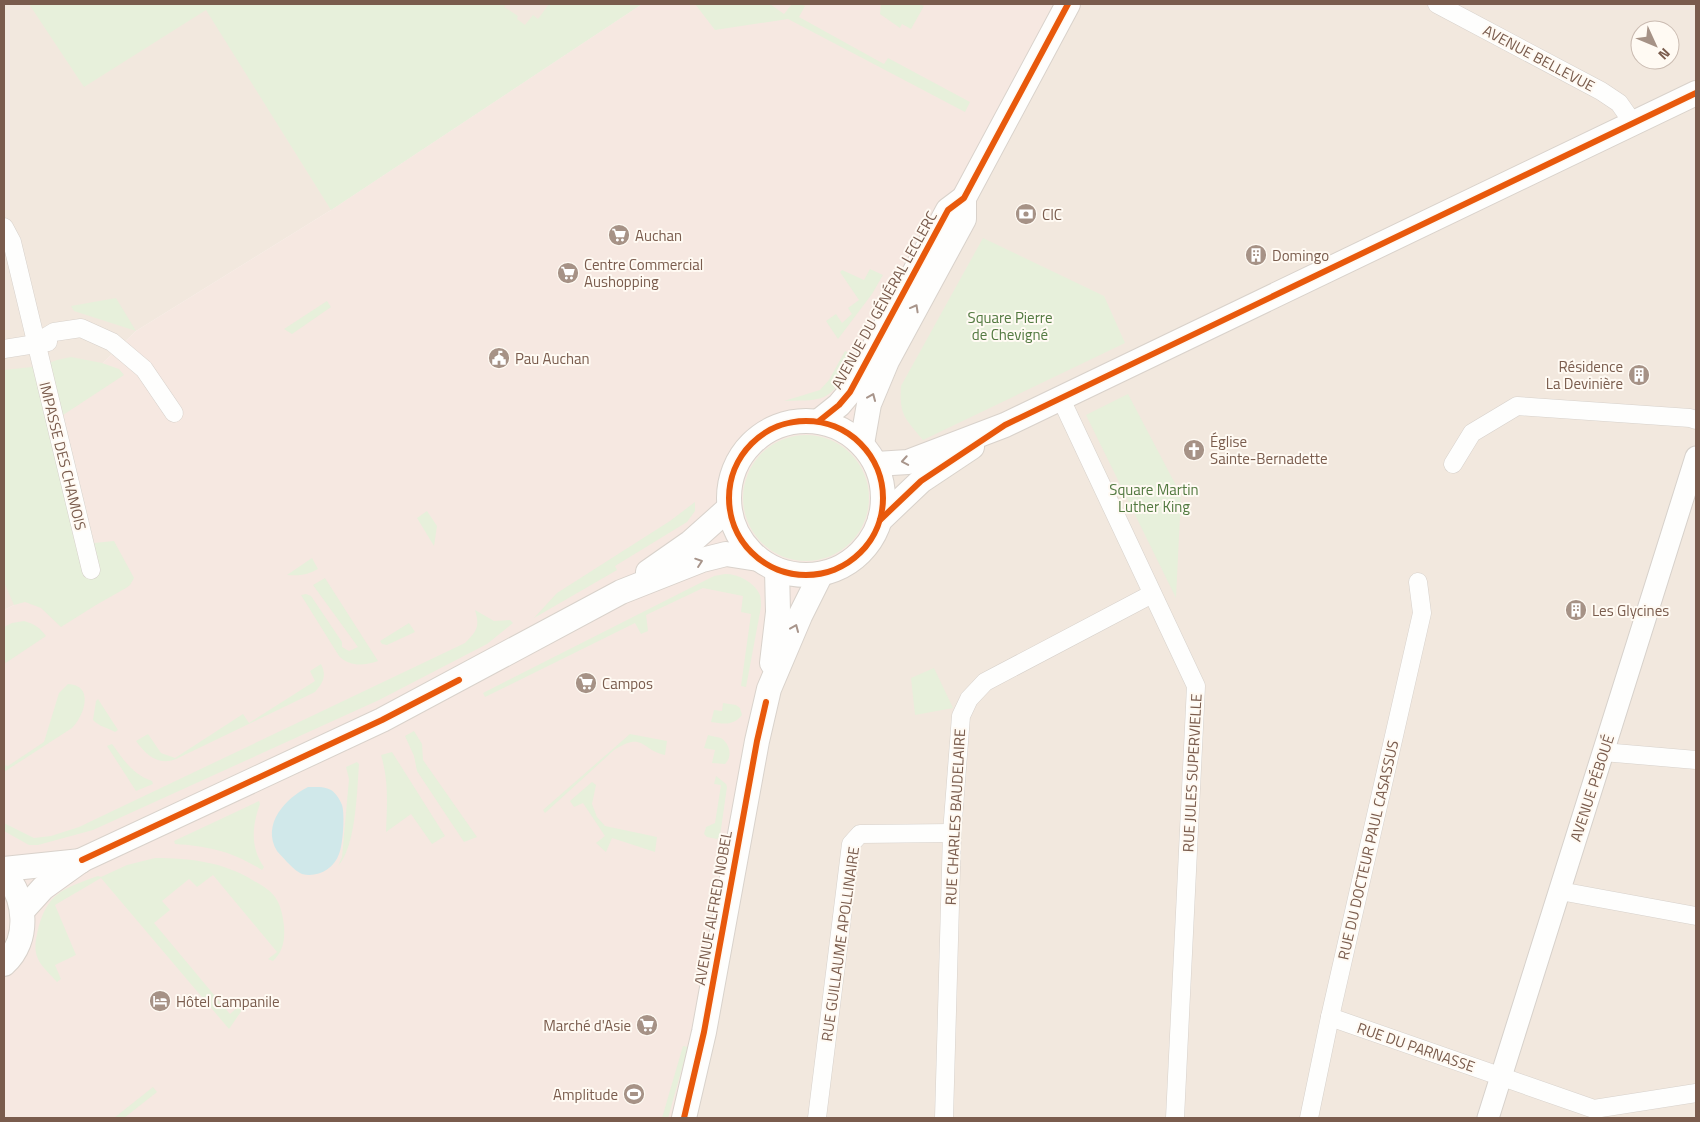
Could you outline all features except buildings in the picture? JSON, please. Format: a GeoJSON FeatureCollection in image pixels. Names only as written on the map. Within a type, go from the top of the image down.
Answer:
{"type":"FeatureCollection","features":[{"type":"Feature","properties":{"kind":"main road","name":"AVENUE DU GÉNÉRAL LECLERC"},"geometry":{"type":"LineString","coordinates":[[819,422],[839,405],[850,392],[948,210],[964,198],[1068,4]]}},
{"type":"Feature","properties":{"kind":"main road"},"geometry":{"type":"LineString","coordinates":[[876,464],[908,462],[1005,425],[1696,93]]}},
{"type":"Feature","properties":{"kind":"main road","name":"AVENUE DU GÉNÉRAL LECLERC"},"geometry":{"type":"LineString","coordinates":[[862,444],[868,404],[902,332],[964,219],[964,198]]}},
{"type":"Feature","properties":{"kind":"main road"},"geometry":{"type":"LineString","coordinates":[[22,910],[43,888],[82,860],[382,720],[621,592],[702,560],[726,554],[799,575],[822,574],[841,567],[858,555],[871,539],[880,520],[883,501],[882,482],[876,464],[862,444],[842,429],[819,422],[801,420],[783,424],[763,433],[747,448],[735,466],[729,486],[729,508],[734,528],[741,539],[768,565]]}},
{"type":"Feature","properties":{"kind":"main road"},"geometry":{"type":"LineString","coordinates":[[880,520],[922,481],[1005,425]]}},
{"type":"Feature","properties":{"kind":"main road"},"geometry":{"type":"LineString","coordinates":[[621,592],[691,542],[729,508]]}},
{"type":"Feature","properties":{"kind":"main road","name":"AVENUE ALFRED NOBEL"},"geometry":{"type":"LineString","coordinates":[[684,1118],[704,1032],[755,750],[769,689],[778,612],[768,565]]}},
{"type":"Feature","properties":{"kind":"main road","name":"AVENUE ALFRED NOBEL"},"geometry":{"type":"LineString","coordinates":[[769,689],[800,616],[822,574]]}},
{"type":"Feature","properties":{"kind":"main road"},"geometry":{"type":"LineString","coordinates":[[4,869],[82,860]]}},
{"type":"Feature","properties":{"kind":"main road"},"geometry":{"type":"LineString","coordinates":[[4,873],[19,895],[22,910],[22,928],[18,945],[4,964]]}},
{"type":"Feature","properties":{"kind":"street","name":"AVENUE BELLEVUE"},"geometry":{"type":"LineString","coordinates":[[1437,4],[1601,91],[1619,103],[1633,123]]}},
{"type":"Feature","properties":{"kind":"street","name":"IMPASSE DES CHAMOIS"},"geometry":{"type":"LineString","coordinates":[[4,227],[12,242],[91,570]]}},
{"type":"Feature","properties":{"kind":"street"},"geometry":{"type":"LineString","coordinates":[[4,349],[36,342],[79,338],[104,347],[144,369],[174,413]]}},
{"type":"Feature","properties":{"kind":"street","name":"RUE JULES SUPERVIELLE"},"geometry":{"type":"LineString","coordinates":[[1060,399],[1196,686],[1175,1118]]}},
{"type":"Feature","properties":{"kind":"street"},"geometry":{"type":"LineString","coordinates":[[1453,464],[1472,433],[1517,406],[1680,417],[1696,420]]}},
{"type":"Feature","properties":{"kind":"street","name":"AVENUE PÉBOUÉ"},"geometry":{"type":"LineString","coordinates":[[1488,1118],[1696,457]]}},
{"type":"Feature","properties":{"kind":"street","name":"RUE DU DOCTEUR PAUL CASASSUS"},"geometry":{"type":"LineString","coordinates":[[1309,1118],[1422,614],[1418,582]]}},
{"type":"Feature","properties":{"kind":"street","name":"RUE CHARLES BAUDELAIRE"},"geometry":{"type":"LineString","coordinates":[[944,1118],[952,834],[960,716],[969,699],[985,682],[1152,594]]}},
{"type":"Feature","properties":{"kind":"street"},"geometry":{"type":"LineString","coordinates":[[1604,752],[1696,760]]}},
{"type":"Feature","properties":{"kind":"street","name":"RUE GUILLAUME APOLLINAIRE"},"geometry":{"type":"LineString","coordinates":[[817,1118],[851,844],[860,834],[952,834]]}},
{"type":"Feature","properties":{"kind":"street"},"geometry":{"type":"LineString","coordinates":[[1560,891],[1696,916]]}},
{"type":"Feature","properties":{"kind":"street","name":"RUE DU PARNASSE"},"geometry":{"type":"LineString","coordinates":[[1330,1018],[1594,1109],[1696,1093]]}},
{"type":"Feature","properties":{"kind":"shaded area"},"geometry":{"type":"Polygon","coordinates":[[[4,4],[642,4],[331,210],[136,331],[60,404],[14,605],[4,610],[4,4]]]}},
{"type":"Feature","properties":{"kind":"shaded area"},"geometry":{"type":"Polygon","coordinates":[[[642,4],[1069,4],[990,151],[862,444],[876,464],[882,482],[883,501],[880,520],[871,539],[858,555],[841,567],[821,574],[769,689],[684,1118],[4,1118],[4,610],[14,605],[94,543],[60,404],[136,331],[331,210],[642,4]]]}},
{"type":"Feature","properties":{"kind":"shaded area"},"geometry":{"type":"Polygon","coordinates":[[[1069,4],[1696,4],[1696,1118],[684,1118],[757,741],[862,444],[869,404],[1069,4]]]}},
{"type":"Feature","properties":{"kind":"green space"},"geometry":{"type":"Polygon","coordinates":[[[29,4],[506,4],[504,7],[518,16],[517,19],[525,25],[533,15],[538,19],[549,4],[642,4],[331,210],[206,10],[84,87],[29,4]]]}},
{"type":"Feature","properties":{"kind":"green space"},"geometry":{"type":"Polygon","coordinates":[[[695,4],[770,4],[784,14],[792,4],[800,4],[805,6],[799,17],[884,64],[888,58],[970,102],[965,112],[788,19],[715,30],[695,4]]]}},
{"type":"Feature","properties":{"kind":"green space"},"geometry":{"type":"Polygon","coordinates":[[[881,4],[919,4],[924,6],[911,29],[902,24],[900,28],[880,14],[881,4]]]}},
{"type":"Feature","properties":{"kind":"green space","name":"Square Pierre de Chevigné"},"geometry":{"type":"Polygon","coordinates":[[[983,238],[1104,296],[1125,343],[923,440],[904,416],[901,404],[901,386],[983,238]]]}},
{"type":"Feature","properties":{"kind":"green space"},"geometry":{"type":"Polygon","coordinates":[[[870,269],[883,275],[872,294],[838,339],[826,321],[836,314],[842,323],[852,314],[848,308],[859,300],[840,272],[842,270],[864,280],[870,269]]]}},
{"type":"Feature","properties":{"kind":"green space"},"geometry":{"type":"Polygon","coordinates":[[[116,298],[136,331],[74,311],[71,306],[116,298]]]}},
{"type":"Feature","properties":{"kind":"green space"},"geometry":{"type":"Polygon","coordinates":[[[327,301],[331,307],[292,334],[284,329],[327,301]]]}},
{"type":"Feature","properties":{"kind":"green space"},"geometry":{"type":"Polygon","coordinates":[[[845,351],[854,355],[842,379],[829,394],[815,400],[784,401],[820,390],[829,380],[845,351]]]}},
{"type":"Feature","properties":{"kind":"green space"},"geometry":{"type":"Polygon","coordinates":[[[71,357],[102,363],[119,369],[124,375],[63,415],[94,543],[114,541],[134,578],[126,588],[61,627],[41,608],[25,602],[14,605],[4,582],[4,370],[41,366],[71,357]]]}},
{"type":"Feature","properties":{"kind":"green space","name":"Square Martin Luther King"},"geometry":{"type":"Polygon","coordinates":[[[1128,394],[1181,495],[1176,598],[1086,415],[1128,394]]]}},
{"type":"Feature","properties":{"kind":"green space"},"geometry":{"type":"Polygon","coordinates":[[[806,435],[830,440],[850,454],[864,474],[869,498],[864,522],[850,542],[830,556],[806,561],[782,556],[762,542],[748,522],[743,498],[748,474],[762,454],[782,440],[806,435]]]}},
{"type":"Feature","properties":{"kind":"green space"},"geometry":{"type":"Polygon","coordinates":[[[695,502],[695,511],[687,522],[615,566],[617,570],[534,618],[557,593],[670,521],[695,502]]]}},
{"type":"Feature","properties":{"kind":"green space"},"geometry":{"type":"Polygon","coordinates":[[[427,511],[437,526],[434,546],[417,518],[427,511]]]}},
{"type":"Feature","properties":{"kind":"green space"},"geometry":{"type":"Polygon","coordinates":[[[312,558],[318,569],[303,575],[287,575],[312,558]]]}},
{"type":"Feature","properties":{"kind":"green space"},"geometry":{"type":"Polygon","coordinates":[[[736,575],[746,580],[754,586],[760,596],[761,607],[746,687],[741,686],[751,614],[741,612],[743,596],[703,588],[646,615],[648,631],[641,634],[635,623],[485,697],[483,693],[714,576],[736,575]]]}},
{"type":"Feature","properties":{"kind":"green space"},"geometry":{"type":"Polygon","coordinates":[[[325,578],[378,661],[368,664],[352,664],[339,656],[301,595],[311,596],[342,642],[342,647],[349,651],[358,647],[313,585],[325,578]]]}},
{"type":"Feature","properties":{"kind":"green space"},"geometry":{"type":"Polygon","coordinates":[[[475,610],[494,621],[510,620],[513,623],[487,644],[379,700],[93,830],[38,845],[29,845],[4,831],[4,823],[34,838],[51,836],[79,827],[465,643],[477,625],[475,610]]]}},
{"type":"Feature","properties":{"kind":"green space"},"geometry":{"type":"Polygon","coordinates":[[[24,621],[37,627],[46,636],[4,664],[4,627],[12,623],[24,621]]]}},
{"type":"Feature","properties":{"kind":"green space"},"geometry":{"type":"Polygon","coordinates":[[[409,623],[415,632],[387,645],[382,644],[380,641],[409,623]]]}},
{"type":"Feature","properties":{"kind":"green space"},"geometry":{"type":"Polygon","coordinates":[[[321,664],[324,672],[323,679],[315,692],[176,759],[164,761],[153,758],[136,741],[148,734],[161,753],[175,758],[243,714],[249,723],[315,681],[310,671],[321,664]]]}},
{"type":"Feature","properties":{"kind":"green space"},"geometry":{"type":"Polygon","coordinates":[[[934,668],[953,708],[915,715],[911,678],[934,668]]]}},
{"type":"Feature","properties":{"kind":"green space"},"geometry":{"type":"Polygon","coordinates":[[[68,684],[82,690],[84,695],[83,709],[76,723],[72,728],[4,772],[4,765],[8,766],[44,742],[59,693],[68,684]]]}},
{"type":"Feature","properties":{"kind":"green space"},"geometry":{"type":"Polygon","coordinates":[[[98,699],[118,730],[115,732],[93,720],[98,699]]]}},
{"type":"Feature","properties":{"kind":"green space"},"geometry":{"type":"Polygon","coordinates":[[[723,703],[736,705],[740,708],[742,715],[739,719],[732,723],[724,724],[711,722],[714,710],[722,711],[723,703]]]}},
{"type":"Feature","properties":{"kind":"green space"},"geometry":{"type":"Polygon","coordinates":[[[414,731],[422,744],[423,760],[477,837],[464,842],[417,771],[414,756],[405,736],[414,731]]]}},
{"type":"Feature","properties":{"kind":"green space"},"geometry":{"type":"Polygon","coordinates":[[[630,734],[667,741],[665,755],[657,753],[637,742],[624,745],[614,750],[545,813],[543,810],[630,734]]]}},
{"type":"Feature","properties":{"kind":"green space"},"geometry":{"type":"Polygon","coordinates":[[[708,735],[721,738],[727,744],[730,754],[725,764],[712,763],[715,750],[704,748],[708,735]]]}},
{"type":"Feature","properties":{"kind":"green space"},"geometry":{"type":"Polygon","coordinates":[[[112,744],[129,766],[139,775],[152,781],[153,784],[136,791],[107,746],[112,744]]]}},
{"type":"Feature","properties":{"kind":"green space"},"geometry":{"type":"Polygon","coordinates":[[[392,752],[445,836],[432,844],[411,814],[386,832],[386,784],[381,755],[392,752]]]}},
{"type":"Feature","properties":{"kind":"green space"},"geometry":{"type":"Polygon","coordinates":[[[357,762],[359,764],[352,832],[349,846],[338,866],[342,857],[349,779],[346,767],[357,762]]]}},
{"type":"Feature","properties":{"kind":"green space"},"geometry":{"type":"Polygon","coordinates":[[[716,776],[727,787],[720,836],[717,839],[707,837],[704,834],[706,827],[715,823],[721,785],[714,784],[716,776]]]}},
{"type":"Feature","properties":{"kind":"green space"},"geometry":{"type":"Polygon","coordinates":[[[592,782],[596,785],[592,804],[597,817],[605,826],[657,837],[655,852],[612,838],[606,852],[596,843],[605,836],[583,803],[574,807],[570,801],[592,782]]]}},
{"type":"Feature","properties":{"kind":"green space"},"geometry":{"type":"Polygon","coordinates":[[[259,801],[260,804],[254,828],[254,844],[264,867],[262,870],[231,854],[199,846],[175,844],[174,841],[259,801]]]}},
{"type":"Feature","properties":{"kind":"green space"},"geometry":{"type":"Polygon","coordinates":[[[155,858],[194,860],[231,869],[266,888],[273,894],[279,904],[283,919],[284,936],[281,950],[273,961],[268,959],[277,952],[213,875],[197,887],[189,879],[162,901],[170,910],[154,923],[230,1014],[239,1006],[242,1010],[229,1029],[101,878],[55,905],[76,955],[55,965],[61,979],[57,982],[37,958],[35,944],[41,920],[45,909],[57,894],[65,889],[98,876],[101,877],[127,865],[155,858]]]}},
{"type":"Feature","properties":{"kind":"green space"},"geometry":{"type":"Polygon","coordinates":[[[683,1046],[688,1047],[668,1118],[662,1118],[683,1046]]]}},
{"type":"Feature","properties":{"kind":"green space"},"geometry":{"type":"Polygon","coordinates":[[[153,1087],[157,1092],[124,1118],[114,1118],[153,1087]]]}},
{"type":"Feature","properties":{"kind":"water"},"geometry":{"type":"Polygon","coordinates":[[[308,787],[320,787],[331,790],[339,799],[343,809],[342,844],[337,859],[329,868],[313,875],[302,874],[287,862],[277,851],[272,831],[278,813],[284,805],[308,787]]]}},
{"type":"Feature","properties":{"kind":"cycle path"},"geometry":{"type":"LineString","coordinates":[[819,421],[839,405],[850,392],[948,210],[964,198],[1068,4]]}},
{"type":"Feature","properties":{"kind":"cycle path"},"geometry":{"type":"LineString","coordinates":[[880,520],[921,481],[1005,425],[1696,93]]}},
{"type":"Feature","properties":{"kind":"cycle path"},"geometry":{"type":"LineString","coordinates":[[806,421],[821,422],[835,427],[849,434],[860,444],[870,455],[877,469],[882,483],[883,498],[882,513],[877,527],[870,541],[860,552],[849,562],[835,569],[821,574],[806,575],[791,574],[777,569],[763,562],[752,552],[742,541],[735,527],[730,513],[729,498],[730,483],[735,469],[742,455],[752,444],[763,434],[777,427],[791,422],[806,421]]}},
{"type":"Feature","properties":{"kind":"cycle path"},"geometry":{"type":"LineString","coordinates":[[82,860],[382,720],[459,680]]}},
{"type":"Feature","properties":{"kind":"cycle path"},"geometry":{"type":"LineString","coordinates":[[684,1118],[704,1032],[757,741],[766,702]]}},
{"type":"Feature","properties":{"kind":"place","name":"CIC"},"geometry":{"type":"Point","coordinates":[1026,214]}},
{"type":"Feature","properties":{"kind":"place","name":"Auchan"},"geometry":{"type":"Point","coordinates":[619,235]}},
{"type":"Feature","properties":{"kind":"place","name":"Domingo"},"geometry":{"type":"Point","coordinates":[1256,255]}},
{"type":"Feature","properties":{"kind":"place","name":"Centre Commercial Aushopping"},"geometry":{"type":"Point","coordinates":[568,273]}},
{"type":"Feature","properties":{"kind":"place","name":"Pau Auchan"},"geometry":{"type":"Point","coordinates":[499,358]}},
{"type":"Feature","properties":{"kind":"place","name":"Résidence La Devinière"},"geometry":{"type":"Point","coordinates":[1639,375]}},
{"type":"Feature","properties":{"kind":"place","name":"Église Sainte-Bernadette"},"geometry":{"type":"Point","coordinates":[1194,450]}},
{"type":"Feature","properties":{"kind":"place","name":"Les Glycines"},"geometry":{"type":"Point","coordinates":[1576,610]}},
{"type":"Feature","properties":{"kind":"place","name":"Campos"},"geometry":{"type":"Point","coordinates":[586,683]}},
{"type":"Feature","properties":{"kind":"place","name":"Hôtel Campanile"},"geometry":{"type":"Point","coordinates":[160,1001]}},
{"type":"Feature","properties":{"kind":"place","name":"Marché d'Asie"},"geometry":{"type":"Point","coordinates":[647,1025]}},
{"type":"Feature","properties":{"kind":"place","name":"Amplitude"},"geometry":{"type":"Point","coordinates":[634,1094]}}]}
